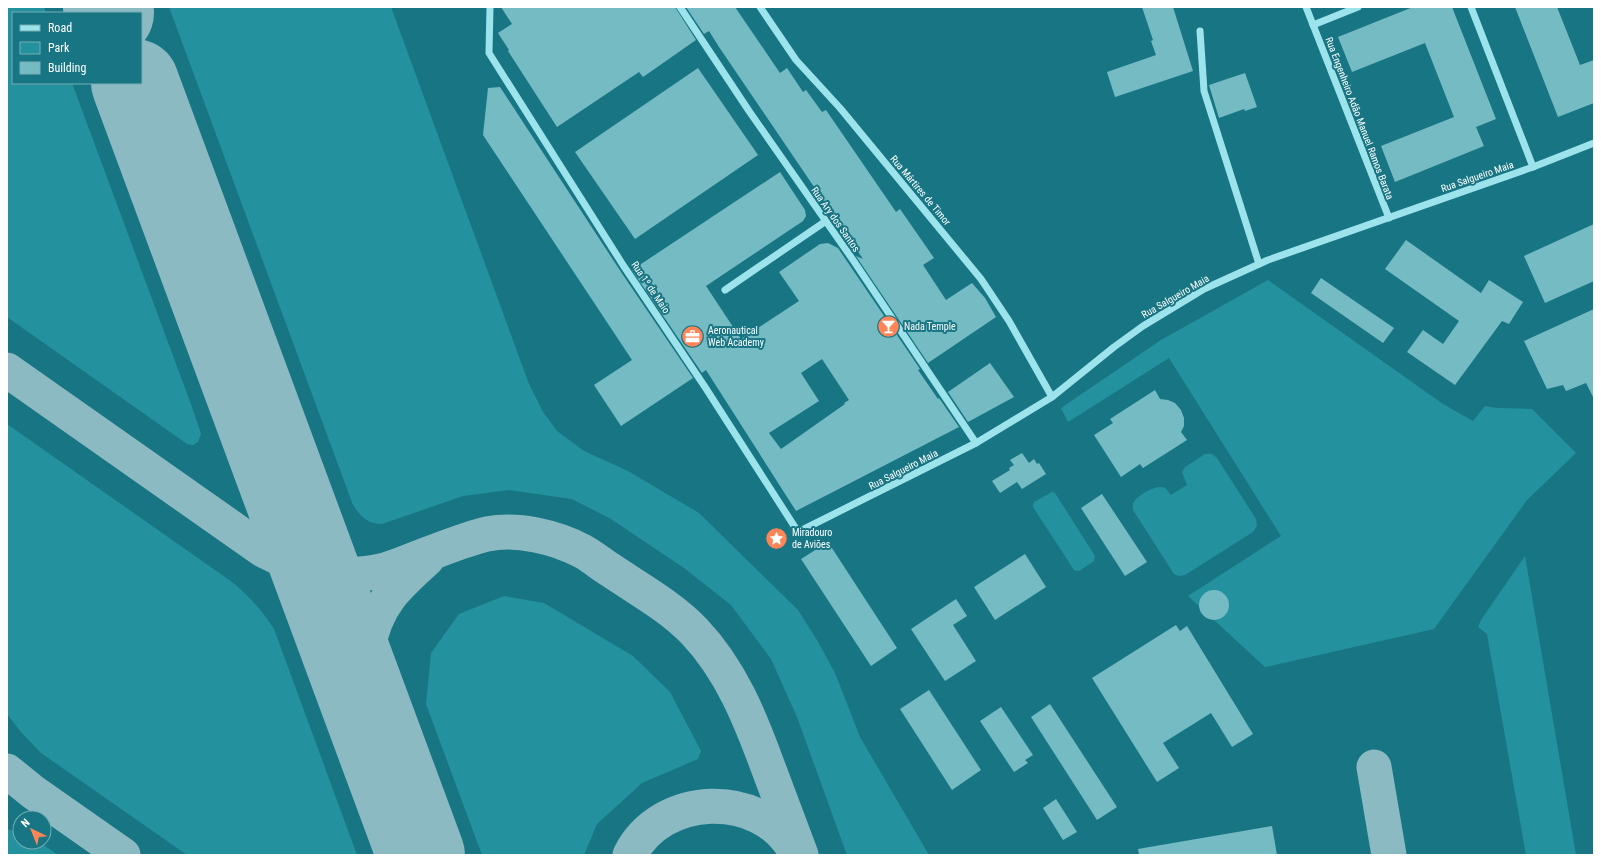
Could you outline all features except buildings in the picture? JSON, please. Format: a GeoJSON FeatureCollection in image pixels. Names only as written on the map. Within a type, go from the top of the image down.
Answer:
{"type":"FeatureCollection","features":[{"type":"Feature","properties":{"kind":"street","name":"Rua 1º de Maio"},"geometry":{"type":"LineString","coordinates":[[490,7],[489,52],[623,265],[666,328],[798,532]]}},
{"type":"Feature","properties":{"kind":"street","name":"Rua Ary dos Santos"},"geometry":{"type":"LineString","coordinates":[[680,7],[749,111],[976,443]]}},
{"type":"Feature","properties":{"kind":"street","name":"Rua Mártires de Timor"},"geometry":{"type":"LineString","coordinates":[[760,7],[796,60],[840,108],[982,279],[1010,321],[1052,397]]}},
{"type":"Feature","properties":{"kind":"street","name":"Rua Engenheiro Adão Manuel Ramos Barata"},"geometry":{"type":"LineString","coordinates":[[1306,7],[1389,218]]}},
{"type":"Feature","properties":{"kind":"street"},"geometry":{"type":"LineString","coordinates":[[1313,25],[1358,7]]}},
{"type":"Feature","properties":{"kind":"street"},"geometry":{"type":"LineString","coordinates":[[1471,7],[1534,167]]}},
{"type":"Feature","properties":{"kind":"street"},"geometry":{"type":"LineString","coordinates":[[1200,31],[1204,92],[1259,264]]}},
{"type":"Feature","properties":{"kind":"street","name":"Rua Salgueiro Maia"},"geometry":{"type":"LineString","coordinates":[[798,532],[976,443],[1052,397],[1114,347],[1143,326],[1204,289],[1259,264],[1534,167],[1594,143]]}},
{"type":"Feature","properties":{"kind":"street"},"geometry":{"type":"LineString","coordinates":[[725,290],[826,222]]}},
{"type":"Feature","properties":{"kind":"green space"},"geometry":{"type":"Polygon","coordinates":[[[7,7],[44,7],[46,12],[12,12],[12,84],[72,84],[192,407],[201,434],[198,442],[193,445],[187,444],[7,317],[7,7]]]}},
{"type":"Feature","properties":{"kind":"green space"},"geometry":{"type":"Polygon","coordinates":[[[169,7],[391,7],[529,384],[543,412],[557,431],[584,451],[628,471],[699,513],[798,610],[835,673],[860,737],[929,855],[847,855],[797,717],[771,659],[731,605],[684,568],[611,519],[572,499],[509,490],[463,496],[382,524],[369,521],[359,513],[353,505],[169,7]]]}},
{"type":"Feature","properties":{"kind":"green space"},"geometry":{"type":"Polygon","coordinates":[[[1268,280],[1443,404],[1473,421],[1485,406],[1497,408],[1532,409],[1576,453],[1527,500],[1434,629],[1265,667],[1188,596],[1281,536],[1169,358],[1068,422],[1061,408],[1161,340],[1268,280]]]}},
{"type":"Feature","properties":{"kind":"green space"},"geometry":{"type":"Polygon","coordinates":[[[7,424],[232,582],[260,609],[274,629],[357,855],[187,855],[41,753],[21,732],[7,714],[7,424]]]}},
{"type":"Feature","properties":{"kind":"green space"},"geometry":{"type":"Polygon","coordinates":[[[1205,454],[1212,454],[1217,458],[1256,519],[1257,526],[1253,532],[1185,575],[1179,576],[1174,574],[1133,510],[1133,504],[1142,494],[1157,487],[1165,488],[1171,495],[1187,485],[1182,472],[1185,467],[1205,454]]]}},
{"type":"Feature","properties":{"kind":"green space"},"geometry":{"type":"Polygon","coordinates":[[[1052,492],[1055,493],[1095,556],[1094,561],[1079,571],[1074,570],[1033,507],[1034,502],[1052,492]]]}},
{"type":"Feature","properties":{"kind":"green space"},"geometry":{"type":"Polygon","coordinates":[[[1525,556],[1576,855],[1526,855],[1487,634],[1478,627],[1481,620],[1525,556]]]}},
{"type":"Feature","properties":{"kind":"green space"},"geometry":{"type":"Polygon","coordinates":[[[504,596],[544,603],[633,656],[670,692],[701,751],[698,759],[642,783],[597,824],[584,855],[482,855],[426,704],[431,653],[459,614],[504,596]]]}},
{"type":"Feature","properties":{"kind":"green space"},"geometry":{"type":"Polygon","coordinates":[[[7,829],[12,831],[12,850],[51,850],[58,855],[7,855],[7,829]]]}},
{"type":"Feature","properties":{"kind":"taxiway"},"geometry":{"type":"LineString","coordinates":[[7,370],[263,550],[293,564],[322,572],[337,574],[368,573],[385,570],[448,546],[487,534],[499,532],[536,535],[560,542],[586,553],[655,599],[685,622],[707,646],[719,662],[738,695],[754,731],[801,855]]}},
{"type":"Feature","properties":{"kind":"taxiway"},"geometry":{"type":"LineString","coordinates":[[368,711],[365,681],[367,651],[375,622],[390,596],[403,581],[427,559]]}},
{"type":"Feature","properties":{"kind":"taxiway"},"geometry":{"type":"LineString","coordinates":[[1374,767],[1389,855]]}},
{"type":"Feature","properties":{"kind":"taxiway"},"geometry":{"type":"LineString","coordinates":[[7,771],[33,792],[123,855]]}},
{"type":"Feature","properties":{"kind":"taxiway"},"geometry":{"type":"LineString","coordinates":[[630,855],[645,834],[664,819],[686,810],[710,806],[735,808],[758,816],[778,829],[794,849]]}},
{"type":"Feature","properties":{"kind":"runway"},"geometry":{"type":"LineString","coordinates":[[107,7],[110,12]]}},
{"type":"Feature","properties":{"kind":"runway"},"geometry":{"type":"LineString","coordinates":[[135,84],[421,855]]}},
{"type":"Feature","properties":{"kind":"place","name":"Nada Temple"},"geometry":{"type":"Point","coordinates":[889,326]}},
{"type":"Feature","properties":{"kind":"place","name":"Aeronautical Web Academy"},"geometry":{"type":"Point","coordinates":[692,336]}},
{"type":"Feature","properties":{"kind":"place","name":"Miradouro de Aviões"},"geometry":{"type":"Point","coordinates":[777,538]}}]}
